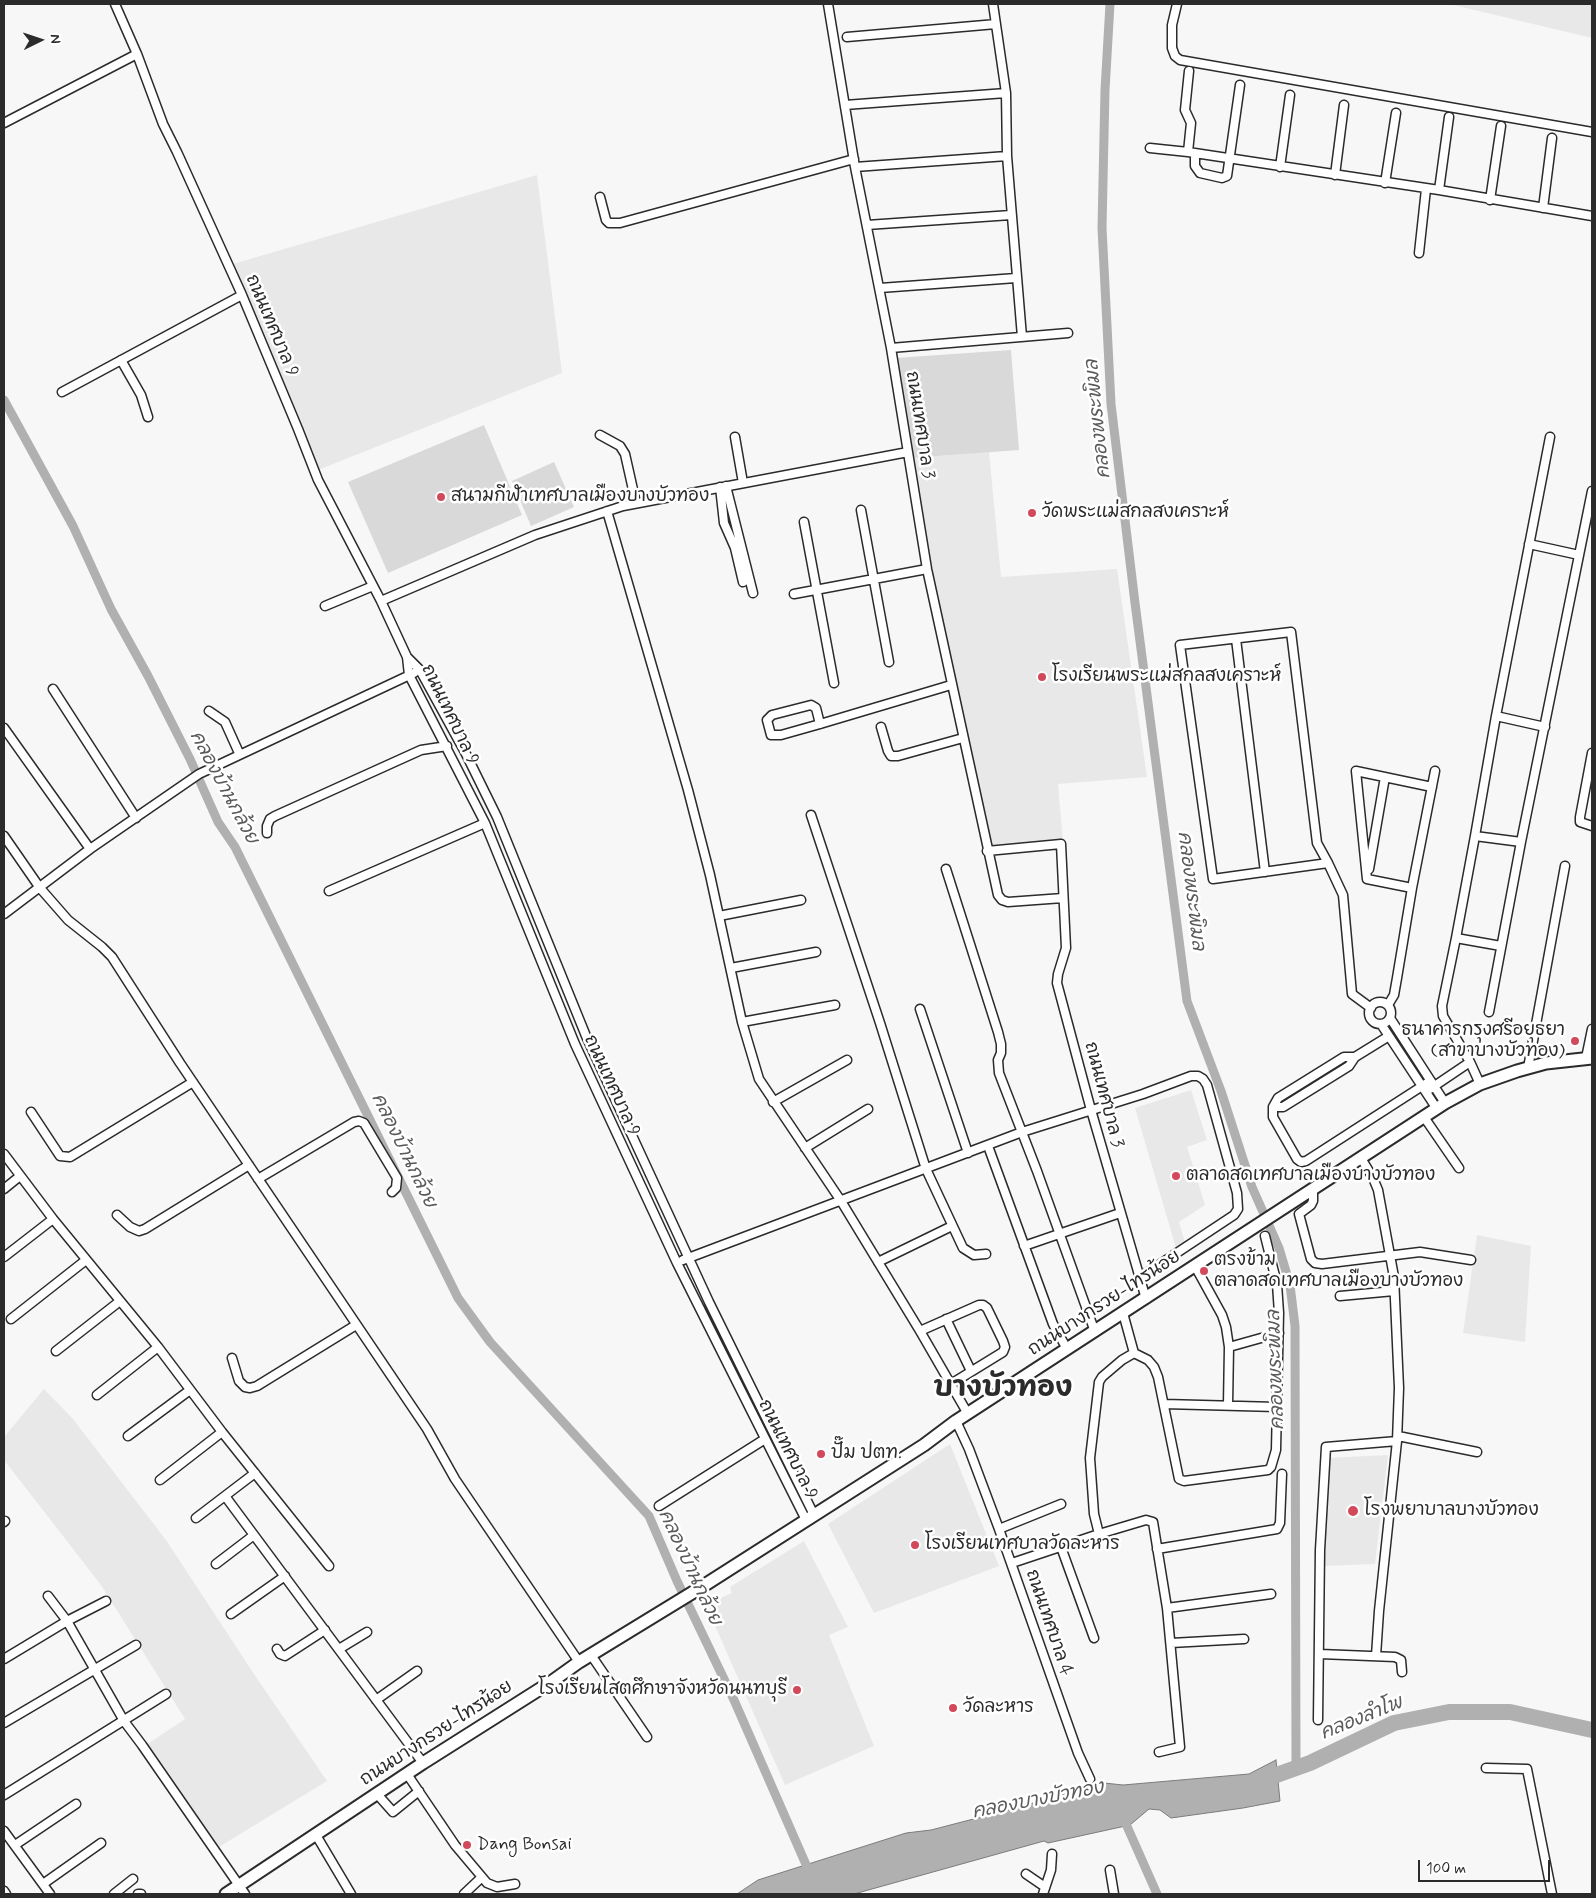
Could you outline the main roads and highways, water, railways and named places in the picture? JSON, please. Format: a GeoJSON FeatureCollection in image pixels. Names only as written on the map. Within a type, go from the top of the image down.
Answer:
{"type":"FeatureCollection","features":[{"type":"Feature","properties":{"kind":"main road","name":"ถนนบางกรวย-ไทรน้อย"},"geometry":{"type":"LineString","coordinates":[[226,1894],[242,1889],[316,1835],[423,1763],[551,1682],[591,1654],[696,1590],[924,1445],[956,1421],[1441,1106],[1480,1084],[1528,1068],[1546,1063],[1589,1058]]}},
{"type":"Feature","properties":{"kind":"waterway","name":"คลองพระพิมล"},"geometry":{"type":"LineString","coordinates":[[1110,4],[1105,90],[1102,228],[1111,404],[1187,1001],[1221,1091],[1252,1187],[1279,1248],[1290,1285],[1295,1326],[1296,1768]]}},
{"type":"Feature","properties":{"kind":"waterway","name":"คลองบ้านกล้วย"},"geometry":{"type":"LineString","coordinates":[[4,400],[73,526],[111,609],[148,676],[190,759],[218,822],[235,847],[458,1298],[490,1342],[649,1516],[677,1581],[734,1700],[811,1876]]}},
{"type":"Feature","properties":{"kind":"waterway","name":"คลองลำโพ"},"geometry":{"type":"LineString","coordinates":[[1257,1782],[1310,1763],[1394,1723],[1449,1712],[1510,1712],[1592,1730]]}},
{"type":"Feature","properties":{"kind":"waterway"},"geometry":{"type":"LineString","coordinates":[[1122,1815],[1157,1894]]}},
{"type":"Feature","properties":{"kind":"place","name":"สนามกีฬาเทศบาลเมืองบางบัวทอง"},"geometry":{"type":"Point","coordinates":[441,497]}},
{"type":"Feature","properties":{"kind":"place","name":"วัดพระแม่สกลสงเคราะห์"},"geometry":{"type":"Point","coordinates":[1032,513]}},
{"type":"Feature","properties":{"kind":"place","name":"โรงเรียนพระแม่สกลสงเคราะห์"},"geometry":{"type":"Point","coordinates":[1042,677]}},
{"type":"Feature","properties":{"kind":"place","name":"ธนาคารกรุงศรีอยุธยา (สาขาบางบัวทอง)"},"geometry":{"type":"Point","coordinates":[1575,1041]}},
{"type":"Feature","properties":{"kind":"place","name":"ตลาดสดเทศบาลเมืองบางบัวทอง"},"geometry":{"type":"Point","coordinates":[1176,1176]}},
{"type":"Feature","properties":{"kind":"place","name":"ตรงข้าม ตลาดสดเทศบาลเมืองบางบัวทอง"},"geometry":{"type":"Point","coordinates":[1204,1271]}},
{"type":"Feature","properties":{"kind":"place","name":"ปั๊ม ปตท."},"geometry":{"type":"Point","coordinates":[821,1454]}},
{"type":"Feature","properties":{"kind":"place","name":"โรงพยาบาลบางบัวทอง"},"geometry":{"type":"Point","coordinates":[1353,1511]}},
{"type":"Feature","properties":{"kind":"place","name":"โรงเรียนเทศบาลวัดละหาร"},"geometry":{"type":"Point","coordinates":[915,1545]}},
{"type":"Feature","properties":{"kind":"place","name":"โรงเรียนโสตศึกษาจังหวัดนนทบุรี"},"geometry":{"type":"Point","coordinates":[797,1690]}},
{"type":"Feature","properties":{"kind":"place","name":"วัดละหาร"},"geometry":{"type":"Point","coordinates":[953,1708]}},
{"type":"Feature","properties":{"kind":"place","name":"Dang Bonsai"},"geometry":{"type":"Point","coordinates":[467,1845]}},
{"type":"Feature","properties":{"kind":"district","name":"บางบัวทอง"},"geometry":{"type":"Point","coordinates":[1003,1390]}},
{"type":"Feature","properties":{"kind":"water label","name":"คลองบางบัวทอง"},"geometry":{"type":"Point","coordinates":[1038,1801]}}]}
